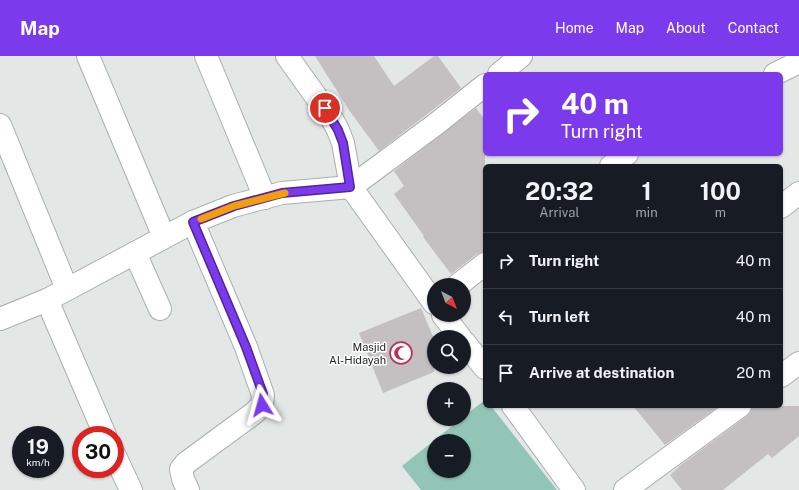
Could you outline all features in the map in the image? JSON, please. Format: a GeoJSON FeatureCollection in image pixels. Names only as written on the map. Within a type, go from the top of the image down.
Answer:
{"type":"FeatureCollection","features":[{"type":"Feature","properties":{"kind":"street"},"geometry":{"type":"LineString","coordinates":[[88,56],[164,237]]}},
{"type":"Feature","properties":{"kind":"street"},"geometry":{"type":"LineString","coordinates":[[206,56],[274,195]]}},
{"type":"Feature","properties":{"kind":"street"},"geometry":{"type":"LineString","coordinates":[[501,72],[521,56]]}},
{"type":"Feature","properties":{"kind":"street"},"geometry":{"type":"LineString","coordinates":[[292,58],[332,119],[343,143],[340,187],[427,294]]}},
{"type":"Feature","properties":{"kind":"street"},"geometry":{"type":"LineString","coordinates":[[779,72],[799,62]]}},
{"type":"Feature","properties":{"kind":"street"},"geometry":{"type":"LineString","coordinates":[[0,319],[46,300],[193,222],[234,206],[274,195],[340,187],[436,124],[483,87]]}},
{"type":"Feature","properties":{"kind":"street"},"geometry":{"type":"LineString","coordinates":[[0,125],[67,289]]}},
{"type":"Feature","properties":{"kind":"street"},"geometry":{"type":"LineString","coordinates":[[614,164],[624,156]]}},
{"type":"Feature","properties":{"kind":"street"},"geometry":{"type":"LineString","coordinates":[[783,205],[799,193]]}},
{"type":"Feature","properties":{"kind":"street"},"geometry":{"type":"LineString","coordinates":[[188,490],[183,479],[181,469],[186,463],[254,413],[262,405],[263,394],[246,347],[193,222]]}},
{"type":"Feature","properties":{"kind":"street"},"geometry":{"type":"LineString","coordinates":[[135,253],[160,309]]}},
{"type":"Feature","properties":{"kind":"street"},"geometry":{"type":"LineString","coordinates":[[467,278],[483,266]]}},
{"type":"Feature","properties":{"kind":"street"},"geometry":{"type":"LineString","coordinates":[[46,300],[100,426]]}},
{"type":"Feature","properties":{"kind":"street"},"geometry":{"type":"LineString","coordinates":[[448,322],[455,330]]}},
{"type":"Feature","properties":{"kind":"street"},"geometry":{"type":"LineString","coordinates":[[471,351],[483,366]]}},
{"type":"Feature","properties":{"kind":"street"},"geometry":{"type":"LineString","coordinates":[[783,375],[799,363]]}},
{"type":"Feature","properties":{"kind":"street"},"geometry":{"type":"LineString","coordinates":[[516,408],[574,490]]}},
{"type":"Feature","properties":{"kind":"street"},"geometry":{"type":"LineString","coordinates":[[625,490],[737,408]]}},
{"type":"Feature","properties":{"kind":"street"},"geometry":{"type":"LineString","coordinates":[[124,475],[131,490]]}},
{"type":"Feature","properties":{"kind":"green space"},"geometry":{"type":"Polygon","coordinates":[[[483,402],[483,408],[493,408],[557,490],[421,490],[402,466],[427,446],[427,478],[471,478],[471,434],[442,434],[452,426],[471,426],[471,411],[483,402]]]}},
{"type":"Feature","properties":{"kind":"building"},"geometry":{"type":"Polygon","coordinates":[[[315,56],[374,56],[394,86],[434,56],[438,56],[461,88],[379,151],[349,110],[315,56]]]}},
{"type":"Feature","properties":{"kind":"building"},"geometry":{"type":"Polygon","coordinates":[[[476,108],[483,117],[483,156],[485,156],[485,164],[483,164],[483,252],[477,254],[451,274],[423,237],[424,236],[394,194],[404,186],[394,171],[476,108]]]}},
{"type":"Feature","properties":{"kind":"building","name":"Masjid Al-Hidayah"},"geometry":{"type":"Polygon","coordinates":[[[421,308],[430,330],[427,330],[427,374],[429,374],[383,393],[359,333],[421,308]]]}},
{"type":"Feature","properties":{"kind":"building"},"geometry":{"type":"Polygon","coordinates":[[[783,406],[799,406],[799,436],[772,458],[768,454],[723,490],[682,490],[670,475],[681,465],[747,416],[752,408],[783,408],[783,406]]]}},
{"type":"Feature","properties":{"kind":"building"},"geometry":{"type":"Polygon","coordinates":[[[635,408],[716,408],[665,445],[635,408]]]}},
{"type":"Feature","properties":{"kind":"slow traffic"},"geometry":{"type":"LineString","coordinates":[[201,219],[234,206],[285,193]]}},
{"type":"Feature","properties":{"kind":"place","name":"Masjid Al-Hidayah"},"geometry":{"type":"Point","coordinates":[401,353]}},
{"type":"Feature","properties":{"kind":"route"},"geometry":{"type":"LineString","coordinates":[[262,405],[263,394],[246,347],[193,222],[234,206],[282,193],[350,187],[343,143],[338,130],[325,108]]}}]}
